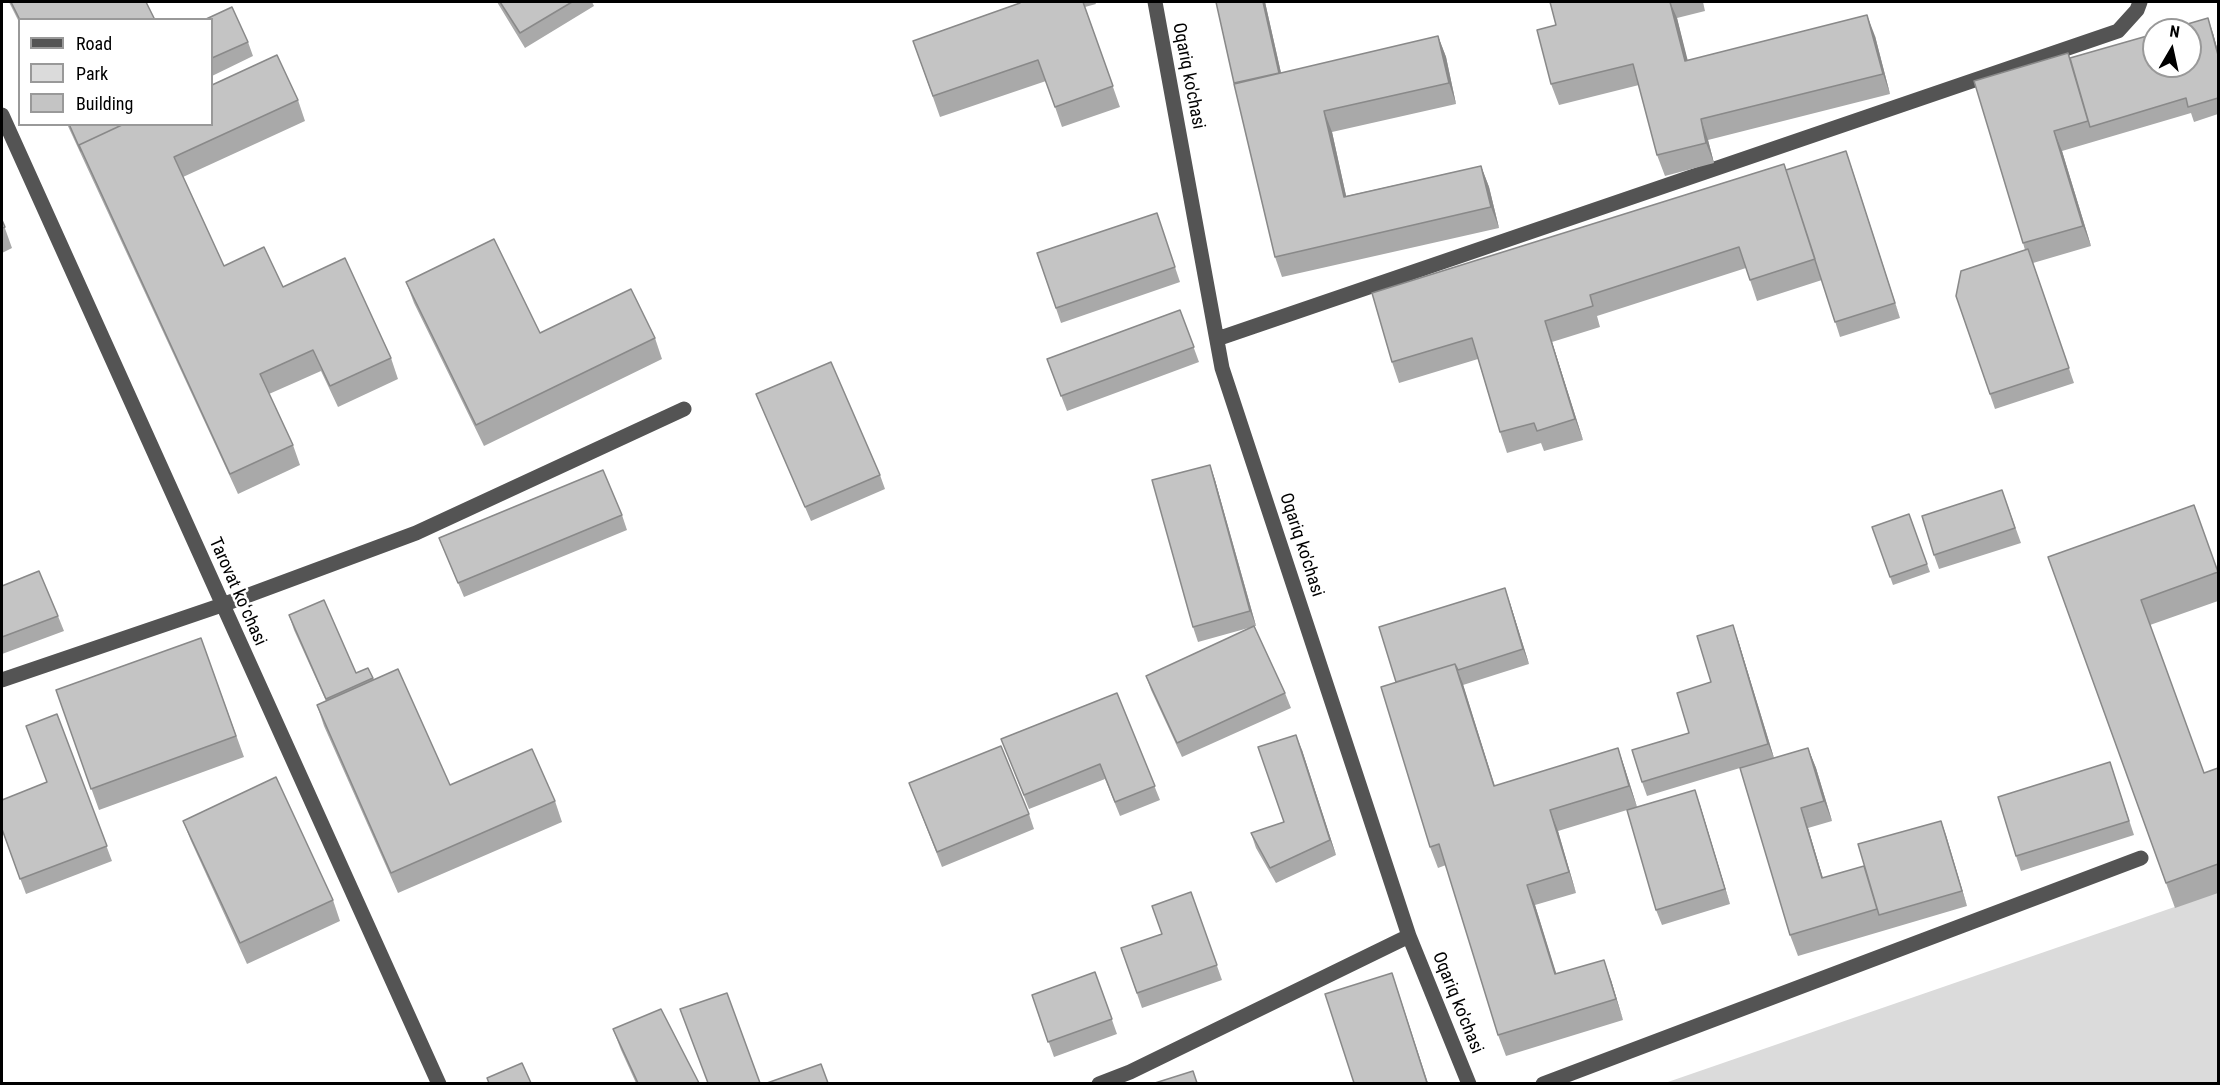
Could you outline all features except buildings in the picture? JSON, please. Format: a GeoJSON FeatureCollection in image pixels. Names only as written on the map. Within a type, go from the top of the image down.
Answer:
{"type":"FeatureCollection","features":[{"type":"Feature","properties":{"kind":"street","name":"Oqariq ko'chasi"},"geometry":{"type":"LineString","coordinates":[[1155,2],[1222,368],[1409,936],[1469,1083]]}},
{"type":"Feature","properties":{"kind":"street"},"geometry":{"type":"LineString","coordinates":[[1217,339],[2118,31],[2137,10],[2140,2]]}},
{"type":"Feature","properties":{"kind":"street","name":"Tarovat koʻchasi"},"geometry":{"type":"LineString","coordinates":[[2,115],[439,1083]]}},
{"type":"Feature","properties":{"kind":"street"},"geometry":{"type":"LineString","coordinates":[[2,680],[222,605],[416,532],[684,409]]}},
{"type":"Feature","properties":{"kind":"street"},"geometry":{"type":"LineString","coordinates":[[1543,1083],[2141,858]]}},
{"type":"Feature","properties":{"kind":"street"},"geometry":{"type":"LineString","coordinates":[[1099,1083],[1130,1072],[1409,936]]}},
{"type":"Feature","properties":{"kind":"green space"},"geometry":{"type":"Polygon","coordinates":[[[2218,892],[2218,1083],[1665,1083],[2218,892]]]}}]}
